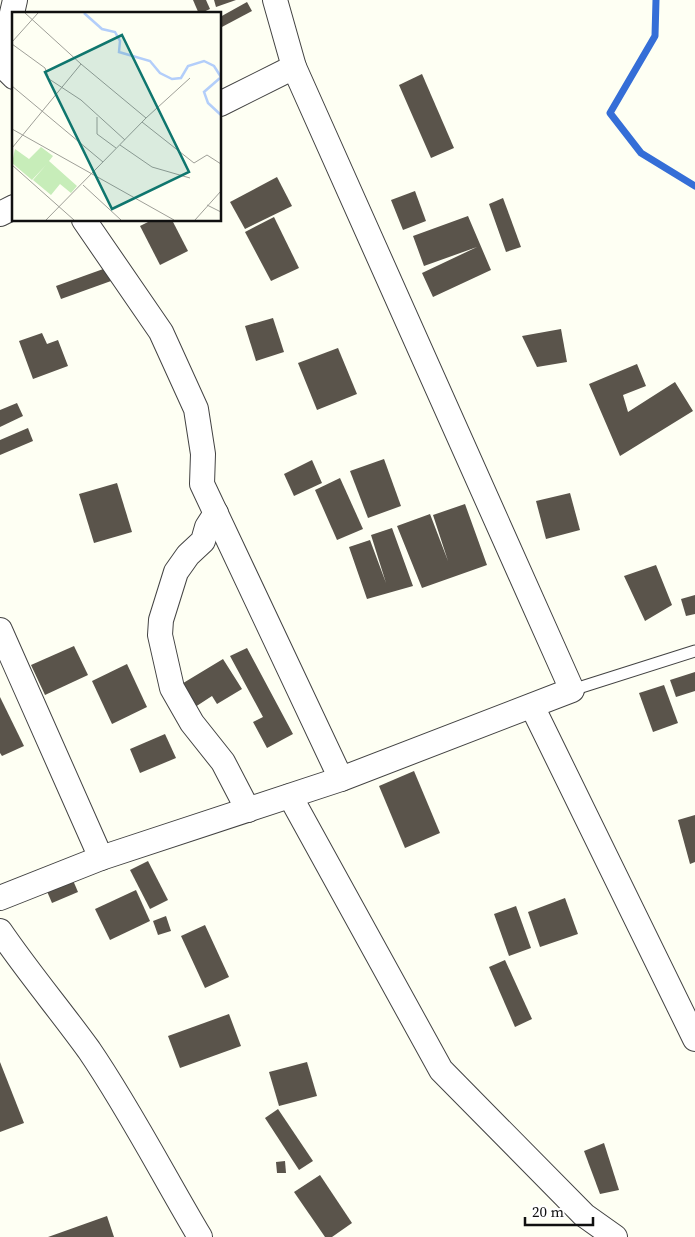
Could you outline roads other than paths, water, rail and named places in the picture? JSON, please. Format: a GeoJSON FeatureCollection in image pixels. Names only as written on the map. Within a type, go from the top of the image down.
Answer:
{"type":"FeatureCollection","features":[{"type":"Feature","properties":{"kind":"street"},"geometry":{"type":"LineString","coordinates":[[0,898],[101,858],[340,779],[572,690],[294,67],[275,0]]}},
{"type":"Feature","properties":{"kind":"street"},"geometry":{"type":"LineString","coordinates":[[12,13],[2,57],[8,72],[12,75]]}},
{"type":"Feature","properties":{"kind":"street"},"geometry":{"type":"LineString","coordinates":[[221,104],[294,67]]}},
{"type":"Feature","properties":{"kind":"street"},"geometry":{"type":"LineString","coordinates":[[0,214],[12,208]]}},
{"type":"Feature","properties":{"kind":"street"},"geometry":{"type":"LineString","coordinates":[[85,221],[161,332],[196,409],[203,454],[202,484],[340,779]]}},
{"type":"Feature","properties":{"kind":"street"},"geometry":{"type":"LineString","coordinates":[[216,513],[207,527],[203,541],[188,555],[176,572],[161,620],[160,634],[172,688],[192,723],[223,762],[248,810]]}},
{"type":"Feature","properties":{"kind":"street"},"geometry":{"type":"LineString","coordinates":[[0,630],[101,858]]}},
{"type":"Feature","properties":{"kind":"street"},"geometry":{"type":"LineString","coordinates":[[532,706],[695,1039]]}},
{"type":"Feature","properties":{"kind":"street"},"geometry":{"type":"LineString","coordinates":[[290,796],[441,1070],[584,1215],[615,1237]]}},
{"type":"Feature","properties":{"kind":"street"},"geometry":{"type":"LineString","coordinates":[[0,931],[28,972],[88,1049],[132,1117],[200,1237]]}},
{"type":"Feature","properties":{"kind":"lane"},"geometry":{"type":"LineString","coordinates":[[572,690],[695,651]]}},
{"type":"Feature","properties":{"kind":"waterway"},"geometry":{"type":"LineString","coordinates":[[656,0],[655,36],[610,113],[641,153],[695,186]]}}]}
